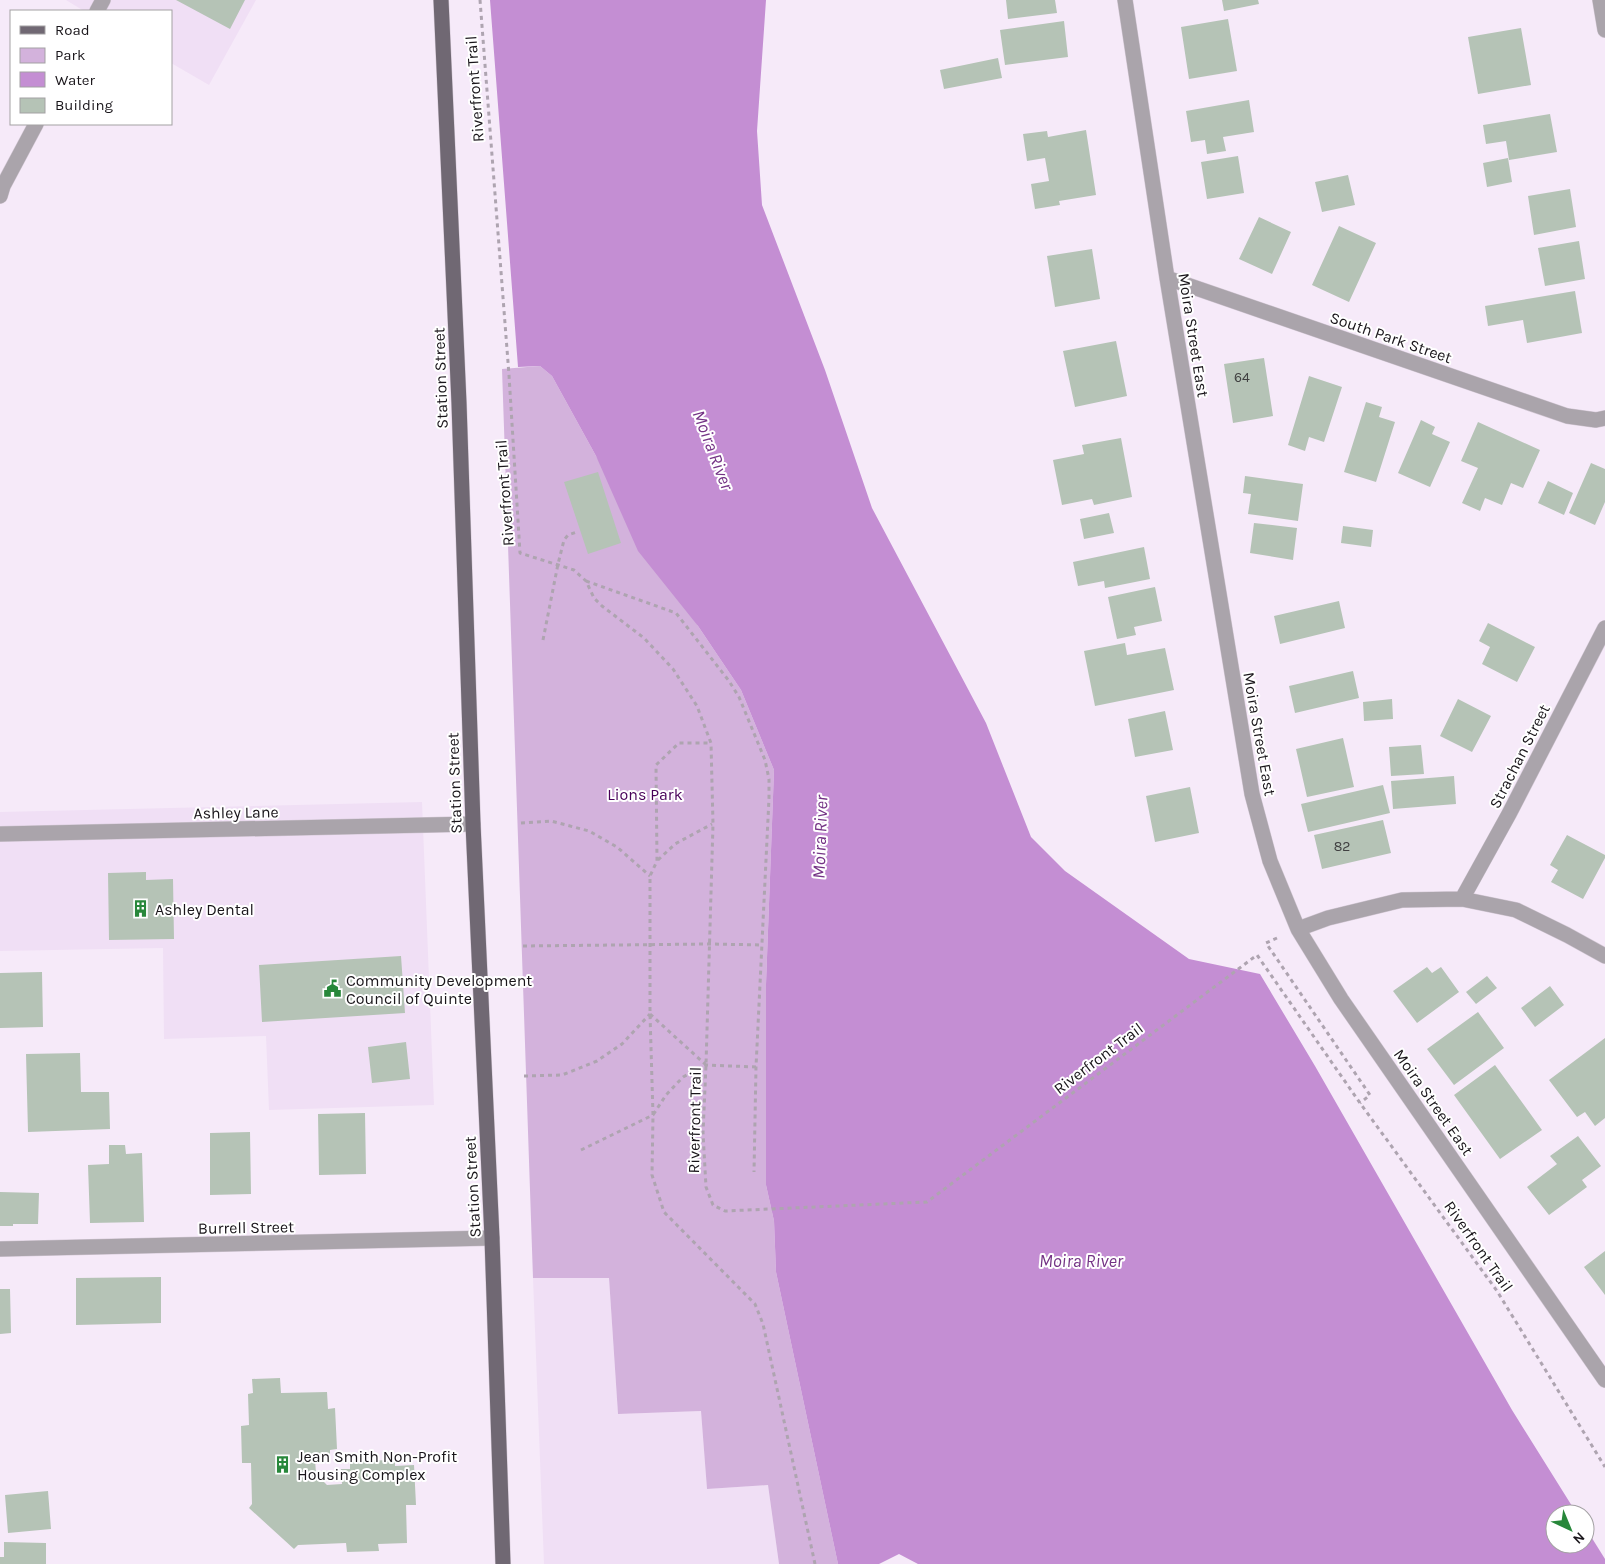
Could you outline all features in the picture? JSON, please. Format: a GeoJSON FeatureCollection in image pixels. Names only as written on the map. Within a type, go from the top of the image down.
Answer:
{"type":"FeatureCollection","features":[{"type":"Feature","properties":{"kind":"main road","name":"Station Street"},"geometry":{"type":"LineString","coordinates":[[441,0],[459,404],[473,824],[492,1238],[502,1564]]}},
{"type":"Feature","properties":{"kind":"street","name":"Moira Street East"},"geometry":{"type":"LineString","coordinates":[[1126,0],[1167,278],[1252,794],[1270,861],[1298,929],[1341,999],[1605,1380]]}},
{"type":"Feature","properties":{"kind":"street"},"geometry":{"type":"LineString","coordinates":[[1600,0],[1605,30]]}},
{"type":"Feature","properties":{"kind":"street"},"geometry":{"type":"LineString","coordinates":[[0,196],[3,186],[35,125]]}},
{"type":"Feature","properties":{"kind":"street","name":"South Park Street"},"geometry":{"type":"LineString","coordinates":[[1167,278],[1567,416],[1596,420],[1605,418]]}},
{"type":"Feature","properties":{"kind":"street","name":"Strachan Street"},"geometry":{"type":"LineString","coordinates":[[1462,899],[1509,814],[1605,628]]}},
{"type":"Feature","properties":{"kind":"street","name":"Ashley Lane"},"geometry":{"type":"LineString","coordinates":[[0,834],[473,824]]}},
{"type":"Feature","properties":{"kind":"street"},"geometry":{"type":"LineString","coordinates":[[1298,929],[1328,918],[1402,900],[1462,899],[1516,910],[1605,956]]}},
{"type":"Feature","properties":{"kind":"street","name":"Burrell Street"},"geometry":{"type":"LineString","coordinates":[[0,1249],[492,1238]]}},
{"type":"Feature","properties":{"kind":"path","name":"Riverfront Trail"},"geometry":{"type":"LineString","coordinates":[[480,0],[520,553],[574,570],[586,581],[594,598],[602,606],[644,638],[673,669],[697,706],[711,744],[713,824],[703,1133],[706,1187],[713,1205],[724,1211],[926,1202],[1257,955],[1360,1103],[1496,1291],[1605,1467]]}},
{"type":"Feature","properties":{"kind":"path"},"geometry":{"type":"LineString","coordinates":[[543,640],[564,540],[568,535],[577,532]]}},
{"type":"Feature","properties":{"kind":"path"},"geometry":{"type":"LineString","coordinates":[[586,581],[676,613],[729,681],[739,697],[765,760],[769,779],[756,1067],[754,1172]]}},
{"type":"Feature","properties":{"kind":"path"},"geometry":{"type":"LineString","coordinates":[[657,861],[656,765],[679,743],[711,744]]}},
{"type":"Feature","properties":{"kind":"path"},"geometry":{"type":"LineString","coordinates":[[521,823],[551,821],[589,831],[617,847],[650,876]]}},
{"type":"Feature","properties":{"kind":"path"},"geometry":{"type":"LineString","coordinates":[[713,824],[675,844],[657,861],[650,876],[652,1175],[664,1212],[755,1304],[764,1324],[815,1564]]}},
{"type":"Feature","properties":{"kind":"path"},"geometry":{"type":"LineString","coordinates":[[1298,929],[1266,943],[1370,1095],[1360,1103]]}},
{"type":"Feature","properties":{"kind":"path"},"geometry":{"type":"LineString","coordinates":[[523,946],[763,945]]}},
{"type":"Feature","properties":{"kind":"path"},"geometry":{"type":"LineString","coordinates":[[650,1014],[706,1065]]}},
{"type":"Feature","properties":{"kind":"path"},"geometry":{"type":"LineString","coordinates":[[524,1076],[562,1075],[597,1061],[622,1044],[650,1014]]}},
{"type":"Feature","properties":{"kind":"path"},"geometry":{"type":"LineString","coordinates":[[581,1150],[653,1115],[666,1095],[683,1077],[706,1065],[756,1067]]}},
{"type":"Feature","properties":{"kind":"shaded area"},"geometry":{"type":"Polygon","coordinates":[[[66,0],[256,0],[209,85],[172,64],[172,10],[82,10],[66,0]]]}},
{"type":"Feature","properties":{"kind":"shaded area"},"geometry":{"type":"Polygon","coordinates":[[[422,802],[434,1105],[269,1110],[266,1036],[164,1039],[163,948],[0,951],[0,812],[422,802]]]}},
{"type":"Feature","properties":{"kind":"shaded area"},"geometry":{"type":"Polygon","coordinates":[[[533,1278],[609,1278],[618,1414],[701,1411],[707,1489],[768,1485],[779,1564],[544,1564],[533,1278]]]}},
{"type":"Feature","properties":{"kind":"green space","name":"Lions Park"},"geometry":{"type":"Polygon","coordinates":[[[540,366],[552,376],[596,456],[698,626],[741,690],[774,770],[766,984],[766,1185],[774,1221],[776,1272],[838,1564],[779,1564],[768,1485],[707,1489],[701,1411],[618,1414],[609,1278],[533,1278],[502,369],[540,366]]]}},
{"type":"Feature","properties":{"kind":"water","name":"Moira River"},"geometry":{"type":"Polygon","coordinates":[[[490,0],[766,0],[757,131],[762,205],[825,370],[872,508],[986,723],[1031,837],[1065,871],[1189,959],[1260,974],[1315,1066],[1512,1410],[1571,1504],[1545,1504],[1545,1554],[1595,1554],[1595,1543],[1605,1559],[1605,1564],[918,1564],[899,1554],[879,1564],[838,1564],[776,1272],[774,1221],[766,1185],[766,984],[774,770],[741,690],[698,626],[638,551],[596,456],[552,376],[540,366],[518,367],[490,0]]]}},
{"type":"Feature","properties":{"kind":"building"},"geometry":{"type":"Polygon","coordinates":[[[176,0],[245,0],[230,29],[176,0]]]}},
{"type":"Feature","properties":{"kind":"building"},"geometry":{"type":"Polygon","coordinates":[[[1006,0],[1055,0],[1057,13],[1008,19],[1006,0]]]}},
{"type":"Feature","properties":{"kind":"building"},"geometry":{"type":"Polygon","coordinates":[[[1222,0],[1258,0],[1259,4],[1224,11],[1222,0]]]}},
{"type":"Feature","properties":{"kind":"building"},"geometry":{"type":"Polygon","coordinates":[[[1228,19],[1237,71],[1189,79],[1181,27],[1228,19]]]}},
{"type":"Feature","properties":{"kind":"building"},"geometry":{"type":"Polygon","coordinates":[[[1064,21],[1068,57],[1005,65],[1000,30],[1064,21]]]}},
{"type":"Feature","properties":{"kind":"building"},"geometry":{"type":"Polygon","coordinates":[[[1521,28],[1531,85],[1478,94],[1468,37],[1521,28]]]}},
{"type":"Feature","properties":{"kind":"building"},"geometry":{"type":"Polygon","coordinates":[[[998,58],[1002,78],[944,89],[940,70],[998,58]]]}},
{"type":"Feature","properties":{"kind":"building"},"geometry":{"type":"Polygon","coordinates":[[[1249,100],[1254,132],[1223,137],[1226,151],[1207,154],[1205,140],[1191,142],[1186,111],[1249,100]]]}},
{"type":"Feature","properties":{"kind":"building"},"geometry":{"type":"Polygon","coordinates":[[[1550,114],[1557,152],[1509,160],[1506,141],[1486,144],[1483,125],[1550,114]]]}},
{"type":"Feature","properties":{"kind":"building"},"geometry":{"type":"Polygon","coordinates":[[[1086,130],[1096,195],[1059,201],[1060,205],[1035,209],[1031,184],[1049,181],[1045,158],[1027,161],[1023,134],[1047,131],[1048,137],[1086,130]]]}},
{"type":"Feature","properties":{"kind":"building"},"geometry":{"type":"Polygon","coordinates":[[[1238,156],[1244,193],[1207,199],[1201,162],[1238,156]]]}},
{"type":"Feature","properties":{"kind":"building"},"geometry":{"type":"Polygon","coordinates":[[[1508,158],[1512,182],[1487,187],[1483,163],[1508,158]]]}},
{"type":"Feature","properties":{"kind":"building"},"geometry":{"type":"Polygon","coordinates":[[[1348,175],[1355,205],[1322,212],[1315,182],[1348,175]]]}},
{"type":"Feature","properties":{"kind":"building"},"geometry":{"type":"Polygon","coordinates":[[[1570,189],[1576,227],[1534,235],[1528,196],[1570,189]]]}},
{"type":"Feature","properties":{"kind":"building"},"geometry":{"type":"Polygon","coordinates":[[[1259,217],[1291,232],[1272,274],[1239,259],[1259,217]]]}},
{"type":"Feature","properties":{"kind":"building"},"geometry":{"type":"Polygon","coordinates":[[[1339,226],[1376,243],[1349,302],[1312,285],[1339,226]]]}},
{"type":"Feature","properties":{"kind":"building"},"geometry":{"type":"Polygon","coordinates":[[[1579,241],[1585,279],[1545,286],[1538,248],[1579,241]]]}},
{"type":"Feature","properties":{"kind":"building"},"geometry":{"type":"Polygon","coordinates":[[[1092,249],[1100,299],[1055,307],[1047,256],[1092,249]]]}},
{"type":"Feature","properties":{"kind":"building"},"geometry":{"type":"Polygon","coordinates":[[[1575,291],[1582,333],[1527,343],[1523,320],[1488,326],[1485,306],[1575,291]]]}},
{"type":"Feature","properties":{"kind":"building"},"geometry":{"type":"Polygon","coordinates":[[[1116,341],[1127,396],[1075,407],[1063,351],[1116,341]]]}},
{"type":"Feature","properties":{"kind":"building"},"geometry":{"type":"Polygon","coordinates":[[[1264,358],[1273,416],[1233,423],[1224,364],[1264,358]]]}},
{"type":"Feature","properties":{"kind":"building"},"geometry":{"type":"Polygon","coordinates":[[[1309,376],[1342,387],[1324,442],[1309,437],[1305,451],[1288,445],[1309,376]]]}},
{"type":"Feature","properties":{"kind":"building"},"geometry":{"type":"Polygon","coordinates":[[[1366,402],[1382,407],[1379,417],[1395,422],[1376,482],[1344,472],[1366,402]]]}},
{"type":"Feature","properties":{"kind":"building"},"geometry":{"type":"Polygon","coordinates":[[[1421,420],[1435,427],[1432,434],[1450,442],[1430,487],[1398,473],[1421,420]]]}},
{"type":"Feature","properties":{"kind":"building"},"geometry":{"type":"Polygon","coordinates":[[[1478,422],[1540,450],[1523,488],[1511,483],[1502,505],[1485,498],[1480,511],[1462,503],[1478,468],[1461,461],[1478,422]]]}},
{"type":"Feature","properties":{"kind":"building"},"geometry":{"type":"Polygon","coordinates":[[[1121,438],[1132,497],[1094,505],[1092,499],[1062,505],[1053,460],[1084,454],[1082,445],[1121,438]]]}},
{"type":"Feature","properties":{"kind":"building"},"geometry":{"type":"Polygon","coordinates":[[[1591,463],[1605,469],[1605,502],[1595,525],[1569,513],[1591,463]]]}},
{"type":"Feature","properties":{"kind":"building"},"geometry":{"type":"Polygon","coordinates":[[[598,472],[621,543],[588,554],[564,482],[598,472]]]}},
{"type":"Feature","properties":{"kind":"building"},"geometry":{"type":"Polygon","coordinates":[[[1245,476],[1303,484],[1298,521],[1248,514],[1251,494],[1243,493],[1245,476]]]}},
{"type":"Feature","properties":{"kind":"building"},"geometry":{"type":"Polygon","coordinates":[[[1548,481],[1573,493],[1564,515],[1538,503],[1548,481]]]}},
{"type":"Feature","properties":{"kind":"building"},"geometry":{"type":"Polygon","coordinates":[[[1109,513],[1114,533],[1084,539],[1080,519],[1109,513]]]}},
{"type":"Feature","properties":{"kind":"building"},"geometry":{"type":"Polygon","coordinates":[[[1254,523],[1297,528],[1293,560],[1250,553],[1254,523]]]}},
{"type":"Feature","properties":{"kind":"building"},"geometry":{"type":"Polygon","coordinates":[[[1343,526],[1373,530],[1371,547],[1341,543],[1343,526]]]}},
{"type":"Feature","properties":{"kind":"building"},"geometry":{"type":"Polygon","coordinates":[[[1144,547],[1150,579],[1105,588],[1104,581],[1078,586],[1073,562],[1144,547]]]}},
{"type":"Feature","properties":{"kind":"building"},"geometry":{"type":"Polygon","coordinates":[[[1155,587],[1162,621],[1134,627],[1136,635],[1117,639],[1108,597],[1155,587]]]}},
{"type":"Feature","properties":{"kind":"building"},"geometry":{"type":"Polygon","coordinates":[[[1339,601],[1345,628],[1280,644],[1274,616],[1339,601]]]}},
{"type":"Feature","properties":{"kind":"building"},"geometry":{"type":"Polygon","coordinates":[[[1488,623],[1535,647],[1517,682],[1482,664],[1490,647],[1479,641],[1488,623]]]}},
{"type":"Feature","properties":{"kind":"building"},"geometry":{"type":"Polygon","coordinates":[[[1125,643],[1127,655],[1165,648],[1174,690],[1095,706],[1084,651],[1125,643]]]}},
{"type":"Feature","properties":{"kind":"building"},"geometry":{"type":"Polygon","coordinates":[[[1353,671],[1359,698],[1295,713],[1289,686],[1353,671]]]}},
{"type":"Feature","properties":{"kind":"building"},"geometry":{"type":"Polygon","coordinates":[[[1392,699],[1393,719],[1364,721],[1363,702],[1392,699]]]}},
{"type":"Feature","properties":{"kind":"building"},"geometry":{"type":"Polygon","coordinates":[[[1458,699],[1491,716],[1472,752],[1440,736],[1458,699]]]}},
{"type":"Feature","properties":{"kind":"building"},"geometry":{"type":"Polygon","coordinates":[[[1165,711],[1173,750],[1135,757],[1128,719],[1165,711]]]}},
{"type":"Feature","properties":{"kind":"building"},"geometry":{"type":"Polygon","coordinates":[[[1343,738],[1354,787],[1307,797],[1296,749],[1343,738]]]}},
{"type":"Feature","properties":{"kind":"building"},"geometry":{"type":"Polygon","coordinates":[[[1421,745],[1424,774],[1391,776],[1389,747],[1421,745]]]}},
{"type":"Feature","properties":{"kind":"building"},"geometry":{"type":"Polygon","coordinates":[[[1454,776],[1456,804],[1393,809],[1391,781],[1454,776]]]}},
{"type":"Feature","properties":{"kind":"building"},"geometry":{"type":"Polygon","coordinates":[[[1383,785],[1390,813],[1308,832],[1301,804],[1383,785]]]}},
{"type":"Feature","properties":{"kind":"building"},"geometry":{"type":"Polygon","coordinates":[[[1190,787],[1199,833],[1155,842],[1146,796],[1190,787]]]}},
{"type":"Feature","properties":{"kind":"building"},"geometry":{"type":"Polygon","coordinates":[[[1383,820],[1391,853],[1322,869],[1314,835],[1383,820]]]}},
{"type":"Feature","properties":{"kind":"building"},"geometry":{"type":"Polygon","coordinates":[[[1567,835],[1605,855],[1583,899],[1551,882],[1558,870],[1550,865],[1567,835]]]}},
{"type":"Feature","properties":{"kind":"building","name":"Ashley Dental"},"geometry":{"type":"Polygon","coordinates":[[[146,872],[146,880],[173,879],[174,939],[109,940],[108,873],[146,872]]]}},
{"type":"Feature","properties":{"kind":"building","name":"Community Development Council of Quinte"},"geometry":{"type":"Polygon","coordinates":[[[401,956],[405,1013],[262,1022],[259,965],[401,956]]]}},
{"type":"Feature","properties":{"kind":"building"},"geometry":{"type":"Polygon","coordinates":[[[1427,967],[1432,973],[1441,967],[1459,992],[1417,1023],[1393,991],[1427,967]]]}},
{"type":"Feature","properties":{"kind":"building"},"geometry":{"type":"Polygon","coordinates":[[[42,972],[43,1027],[0,1028],[0,973],[42,972]]]}},
{"type":"Feature","properties":{"kind":"building"},"geometry":{"type":"Polygon","coordinates":[[[1487,976],[1497,988],[1476,1004],[1466,992],[1487,976]]]}},
{"type":"Feature","properties":{"kind":"building"},"geometry":{"type":"Polygon","coordinates":[[[1550,986],[1564,1005],[1535,1027],[1521,1008],[1550,986]]]}},
{"type":"Feature","properties":{"kind":"building"},"geometry":{"type":"Polygon","coordinates":[[[1478,1012],[1504,1048],[1454,1085],[1427,1049],[1478,1012]]]}},
{"type":"Feature","properties":{"kind":"building"},"geometry":{"type":"Polygon","coordinates":[[[1605,1038],[1605,1118],[1595,1126],[1585,1112],[1577,1117],[1549,1080],[1605,1038]]]}},
{"type":"Feature","properties":{"kind":"building"},"geometry":{"type":"Polygon","coordinates":[[[406,1042],[410,1079],[372,1083],[368,1047],[406,1042]]]}},
{"type":"Feature","properties":{"kind":"building"},"geometry":{"type":"Polygon","coordinates":[[[80,1053],[81,1092],[109,1092],[110,1129],[28,1132],[26,1054],[80,1053]]]}},
{"type":"Feature","properties":{"kind":"building"},"geometry":{"type":"Polygon","coordinates":[[[1495,1065],[1542,1130],[1500,1159],[1454,1095],[1495,1065]]]}},
{"type":"Feature","properties":{"kind":"building"},"geometry":{"type":"Polygon","coordinates":[[[365,1113],[366,1174],[319,1175],[318,1114],[365,1113]]]}},
{"type":"Feature","properties":{"kind":"building"},"geometry":{"type":"Polygon","coordinates":[[[250,1132],[251,1194],[210,1195],[210,1133],[250,1132]]]}},
{"type":"Feature","properties":{"kind":"building"},"geometry":{"type":"Polygon","coordinates":[[[1578,1136],[1601,1166],[1582,1180],[1587,1187],[1549,1215],[1527,1187],[1557,1164],[1550,1156],[1578,1136]]]}},
{"type":"Feature","properties":{"kind":"building"},"geometry":{"type":"Polygon","coordinates":[[[109,1145],[125,1145],[126,1154],[142,1153],[144,1222],[90,1223],[88,1165],[109,1164],[109,1145]]]}},
{"type":"Feature","properties":{"kind":"building"},"geometry":{"type":"Polygon","coordinates":[[[0,1192],[39,1193],[38,1224],[0,1226],[0,1192]]]}},
{"type":"Feature","properties":{"kind":"building"},"geometry":{"type":"Polygon","coordinates":[[[1605,1251],[1605,1295],[1584,1267],[1605,1251]]]}},
{"type":"Feature","properties":{"kind":"building"},"geometry":{"type":"Polygon","coordinates":[[[161,1277],[161,1323],[76,1325],[76,1278],[161,1277]]]}},
{"type":"Feature","properties":{"kind":"building"},"geometry":{"type":"Polygon","coordinates":[[[0,1289],[10,1289],[11,1333],[0,1334],[0,1289]]]}},
{"type":"Feature","properties":{"kind":"building","name":"Jean Smith Non-Profit Housing Complex"},"geometry":{"type":"Polygon","coordinates":[[[280,1378],[281,1393],[327,1392],[328,1409],[335,1408],[337,1449],[330,1450],[330,1458],[315,1459],[316,1474],[327,1485],[342,1484],[341,1469],[350,1469],[350,1461],[395,1460],[395,1466],[414,1465],[416,1505],[406,1505],[407,1543],[378,1544],[379,1551],[347,1552],[346,1543],[298,1545],[294,1549],[249,1508],[252,1504],[251,1463],[242,1463],[241,1426],[249,1425],[248,1394],[253,1393],[252,1379],[280,1378]]]}},
{"type":"Feature","properties":{"kind":"building"},"geometry":{"type":"Polygon","coordinates":[[[48,1491],[51,1529],[8,1533],[5,1495],[48,1491]]]}},
{"type":"Feature","properties":{"kind":"building"},"geometry":{"type":"Polygon","coordinates":[[[4,1542],[46,1543],[46,1564],[0,1564],[0,1557],[4,1557],[4,1542]]]}},
{"type":"Feature","properties":{"kind":"place","name":"Ashley Dental"},"geometry":{"type":"Point","coordinates":[141,909]}},
{"type":"Feature","properties":{"kind":"place","name":"Community Development Council of Quinte"},"geometry":{"type":"Point","coordinates":[332,989]}},
{"type":"Feature","properties":{"kind":"place","name":"Jean Smith Non-Profit Housing Complex"},"geometry":{"type":"Point","coordinates":[283,1465]}}]}
